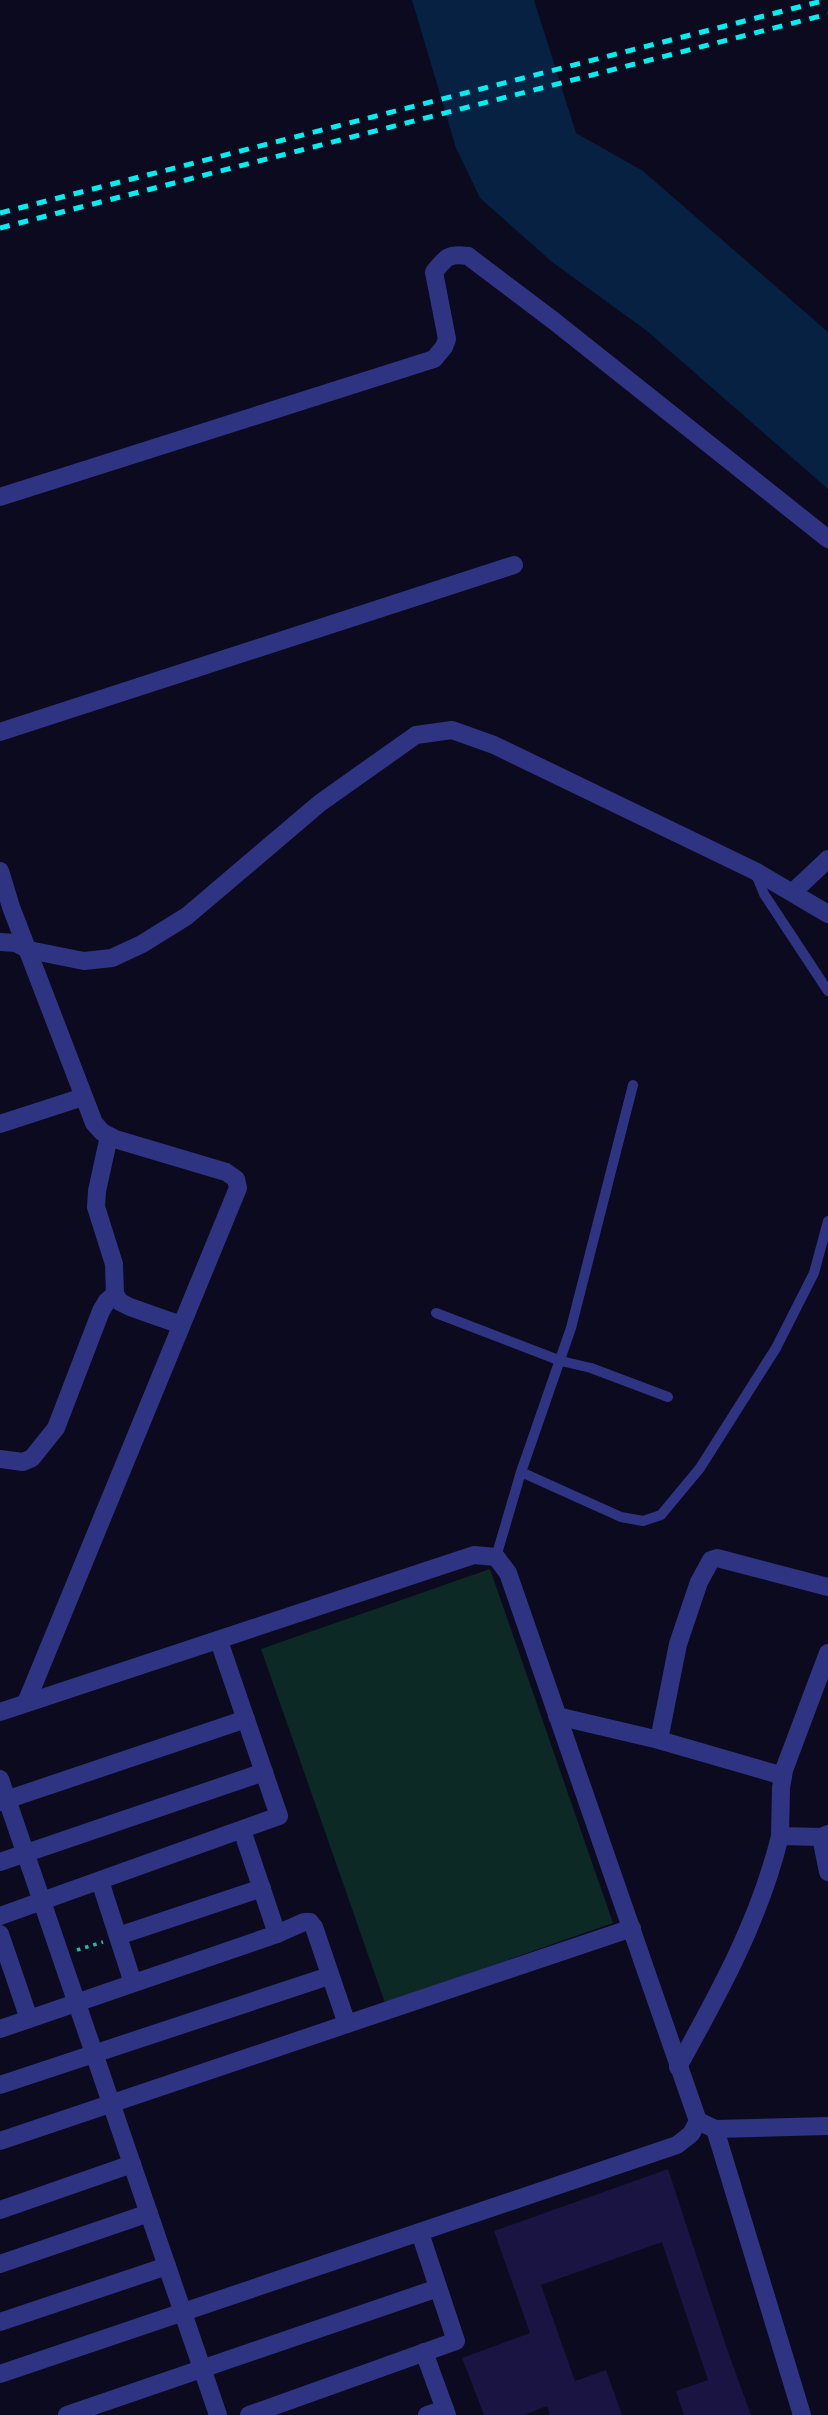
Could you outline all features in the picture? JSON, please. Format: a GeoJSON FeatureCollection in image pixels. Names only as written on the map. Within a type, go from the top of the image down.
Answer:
{"type":"FeatureCollection","features":[{"type":"Feature","properties":{"kind":"street"},"geometry":{"type":"LineString","coordinates":[[0,497],[434,359],[447,339],[434,272],[445,258],[457,254],[468,256],[554,321],[828,539]]}},
{"type":"Feature","properties":{"kind":"street"},"geometry":{"type":"LineString","coordinates":[[0,732],[514,565]]}},
{"type":"Feature","properties":{"kind":"street"},"geometry":{"type":"LineString","coordinates":[[0,942],[16,943],[29,950],[85,961],[112,958],[142,944],[187,916],[320,803],[416,735],[452,730],[494,745],[754,871],[828,914]]}},
{"type":"Feature","properties":{"kind":"street"},"geometry":{"type":"LineString","coordinates":[[793,892],[828,859]]}},
{"type":"Feature","properties":{"kind":"street"},"geometry":{"type":"LineString","coordinates":[[0,871],[11,907],[94,1123],[108,1136],[226,1172],[236,1178],[238,1188],[26,1703]]}},
{"type":"Feature","properties":{"kind":"street"},"geometry":{"type":"LineString","coordinates":[[0,1124],[83,1097]]}},
{"type":"Feature","properties":{"kind":"street"},"geometry":{"type":"LineString","coordinates":[[108,1136],[96,1207],[114,1264],[115,1294],[120,1302],[130,1307],[181,1325]]}},
{"type":"Feature","properties":{"kind":"street"},"geometry":{"type":"LineString","coordinates":[[1,1464],[23,1462],[32,1458],[56,1428],[101,1311],[115,1294]]}},
{"type":"Feature","properties":{"kind":"street"},"geometry":{"type":"LineString","coordinates":[[0,1712],[474,1555],[496,1557],[508,1573],[698,2121],[715,2129],[828,2126]]}},
{"type":"Feature","properties":{"kind":"street"},"geometry":{"type":"LineString","coordinates":[[659,1740],[678,1644],[699,1582],[711,1560],[717,1558],[828,1587]]}},
{"type":"Feature","properties":{"kind":"street"},"geometry":{"type":"LineString","coordinates":[[0,1916],[279,1816],[219,1641]]}},
{"type":"Feature","properties":{"kind":"street"},"geometry":{"type":"LineString","coordinates":[[678,2067],[730,1971],[771,1875],[779,1836],[783,1776],[828,1653]]}},
{"type":"Feature","properties":{"kind":"street"},"geometry":{"type":"LineString","coordinates":[[557,1716],[659,1740],[783,1776]]}},
{"type":"Feature","properties":{"kind":"street"},"geometry":{"type":"LineString","coordinates":[[4,1801],[246,1719]]}},
{"type":"Feature","properties":{"kind":"street"},"geometry":{"type":"LineString","coordinates":[[0,1862],[264,1772]]}},
{"type":"Feature","properties":{"kind":"street"},"geometry":{"type":"LineString","coordinates":[[0,1779],[4,1801],[26,1854],[218,2415]]}},
{"type":"Feature","properties":{"kind":"street"},"geometry":{"type":"LineString","coordinates":[[242,1830],[277,1934]]}},
{"type":"Feature","properties":{"kind":"street"},"geometry":{"type":"LineString","coordinates":[[779,1836],[825,1836],[828,1872]]}},
{"type":"Feature","properties":{"kind":"street"},"geometry":{"type":"LineString","coordinates":[[100,1881],[133,1983]]}},
{"type":"Feature","properties":{"kind":"street"},"geometry":{"type":"LineString","coordinates":[[118,1936],[262,1888]]}},
{"type":"Feature","properties":{"kind":"street"},"geometry":{"type":"LineString","coordinates":[[0,2029],[277,1934],[304,1922],[310,1922],[314,1927],[347,2024]]}},
{"type":"Feature","properties":{"kind":"street"},"geometry":{"type":"LineString","coordinates":[[0,2141],[632,1928]]}},
{"type":"Feature","properties":{"kind":"street"},"geometry":{"type":"LineString","coordinates":[[0,1934],[6,1972],[29,2019]]}},
{"type":"Feature","properties":{"kind":"street"},"geometry":{"type":"LineString","coordinates":[[0,2085],[329,1976]]}},
{"type":"Feature","properties":{"kind":"street"},"geometry":{"type":"LineString","coordinates":[[0,2374],[677,2145],[691,2134],[698,2121]]}},
{"type":"Feature","properties":{"kind":"street"},"geometry":{"type":"LineString","coordinates":[[715,2129],[802,2415]]}},
{"type":"Feature","properties":{"kind":"street"},"geometry":{"type":"LineString","coordinates":[[0,2210],[132,2164]]}},
{"type":"Feature","properties":{"kind":"street"},"geometry":{"type":"LineString","coordinates":[[0,2264],[149,2213]]}},
{"type":"Feature","properties":{"kind":"street"},"geometry":{"type":"LineString","coordinates":[[249,2415],[280,2410],[456,2341],[420,2233]]}},
{"type":"Feature","properties":{"kind":"street"},"geometry":{"type":"LineString","coordinates":[[0,2322],[167,2266]]}},
{"type":"Feature","properties":{"kind":"street"},"geometry":{"type":"LineString","coordinates":[[67,2415],[438,2288]]}},
{"type":"Feature","properties":{"kind":"street"},"geometry":{"type":"LineString","coordinates":[[424,2353],[446,2412],[427,2415]]}},
{"type":"Feature","properties":{"kind":"lane"},"geometry":{"type":"LineString","coordinates":[[754,871],[764,894],[828,991]]}},
{"type":"Feature","properties":{"kind":"lane"},"geometry":{"type":"LineString","coordinates":[[496,1557],[521,1472],[571,1328],[633,1085]]}},
{"type":"Feature","properties":{"kind":"lane"},"geometry":{"type":"LineString","coordinates":[[521,1472],[621,1517],[643,1521],[660,1515],[700,1468],[776,1348],[814,1273],[828,1221]]}},
{"type":"Feature","properties":{"kind":"lane"},"geometry":{"type":"LineString","coordinates":[[436,1313],[561,1361],[591,1368],[668,1397]]}},
{"type":"Feature","properties":{"kind":"path"},"geometry":{"type":"LineString","coordinates":[[61,1956],[118,1936]]}},
{"type":"Feature","properties":{"kind":"green space"},"geometry":{"type":"Polygon","coordinates":[[[490,1569],[613,1923],[385,2003],[261,1649],[490,1569]]]}},
{"type":"Feature","properties":{"kind":"water"},"geometry":{"type":"Polygon","coordinates":[[[412,0],[534,0],[576,133],[643,171],[828,332],[828,489],[647,331],[552,262],[480,198],[456,148],[412,0]]]}},
{"type":"Feature","properties":{"kind":"building"},"geometry":{"type":"Polygon","coordinates":[[[668,2169],[751,2415],[684,2415],[676,2391],[708,2380],[662,2242],[541,2285],[575,2381],[606,2370],[622,2415],[550,2415],[547,2406],[524,2415],[484,2415],[462,2358],[530,2333],[494,2231],[668,2169]]]}},
{"type":"Feature","properties":{"kind":"railway"},"geometry":{"type":"LineString","coordinates":[[0,213],[826,0]]}},
{"type":"Feature","properties":{"kind":"railway"},"geometry":{"type":"LineString","coordinates":[[0,228],[828,14]]}}]}
